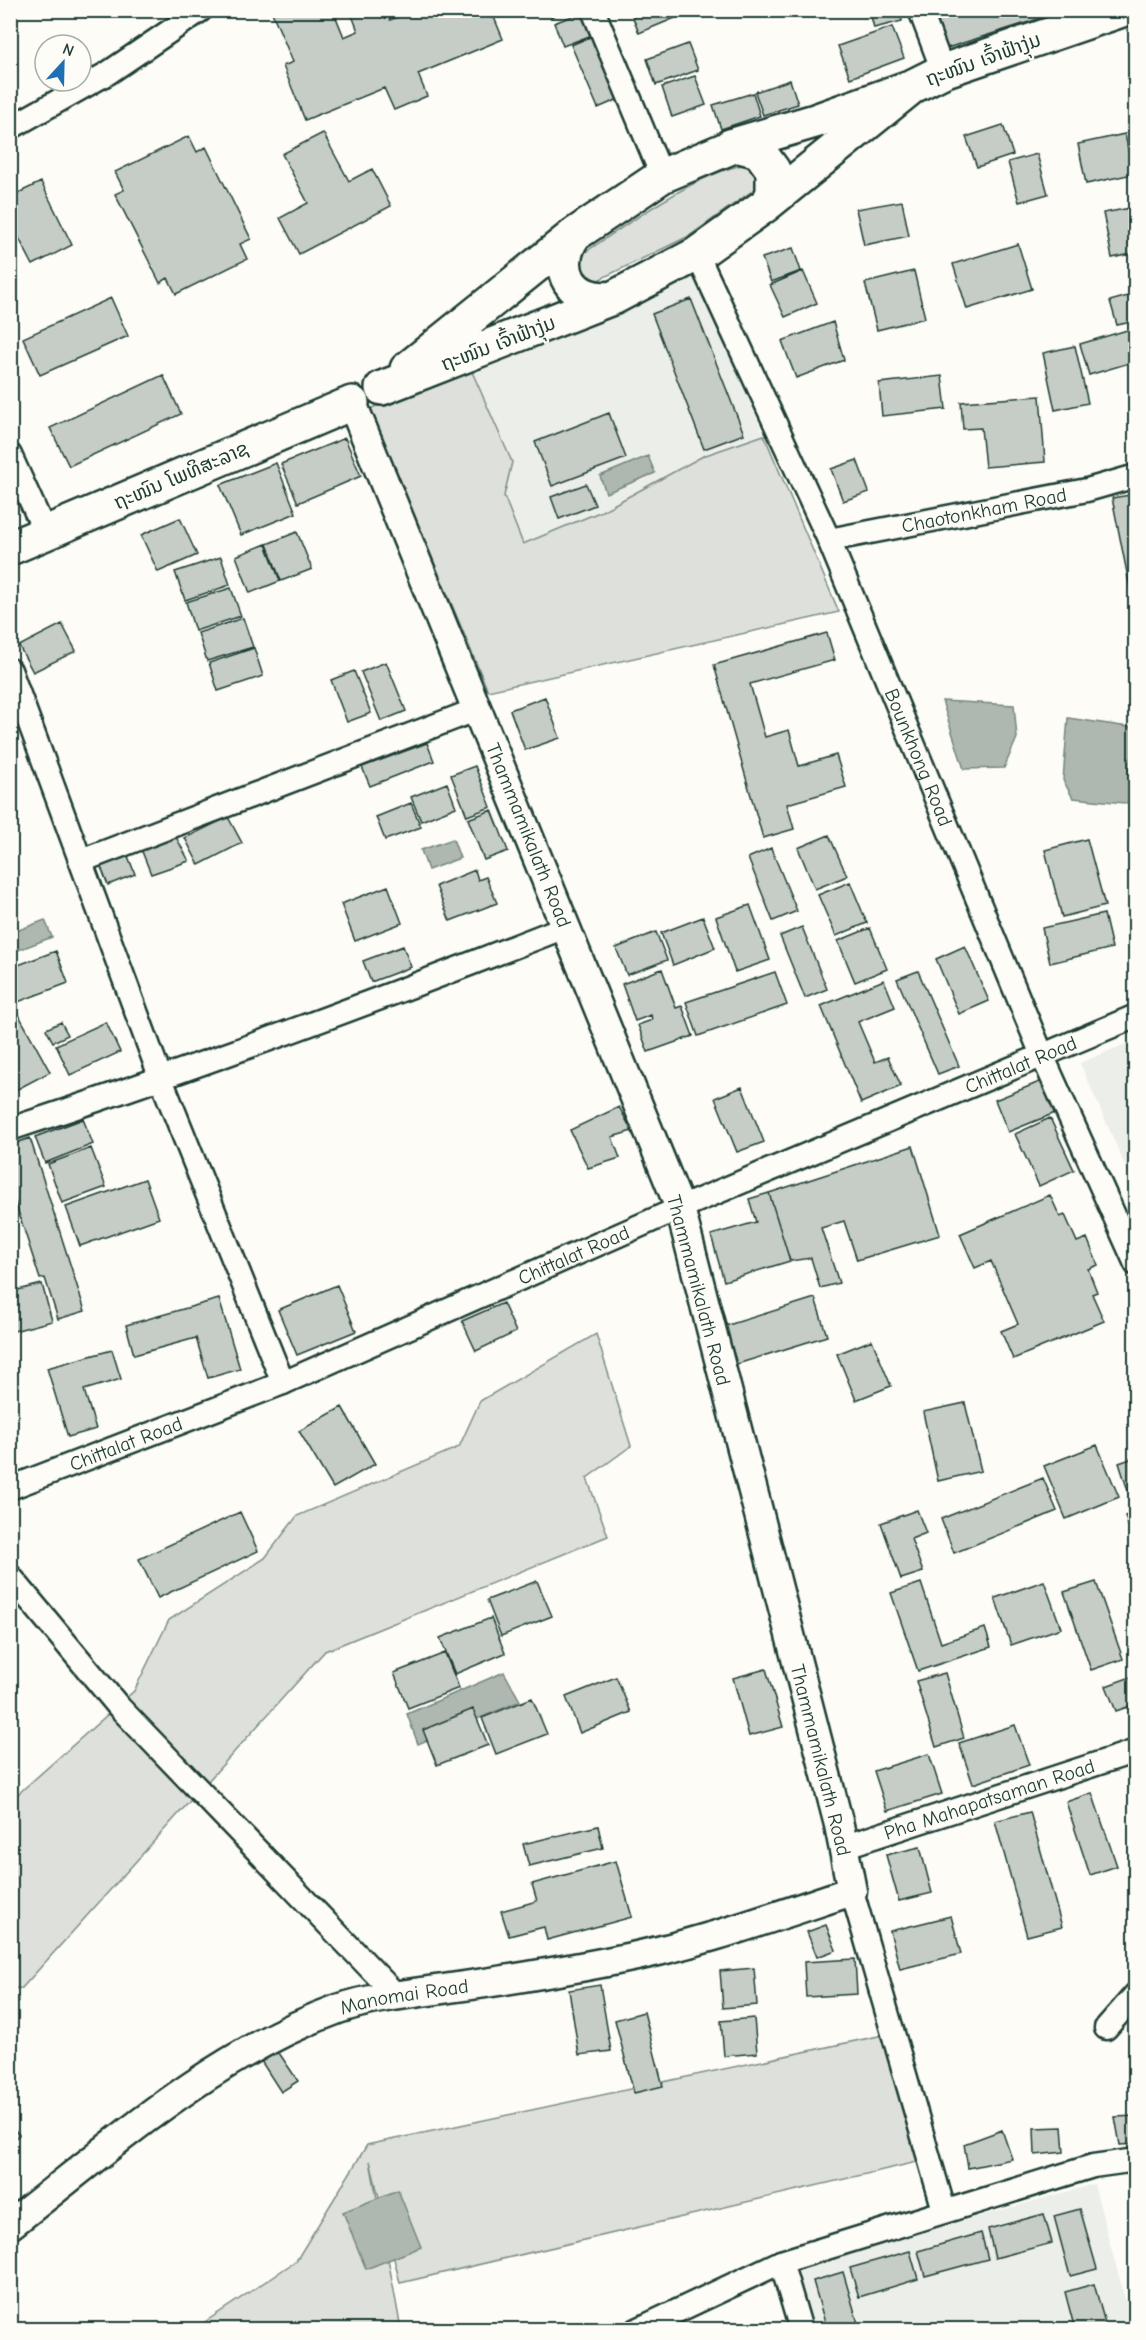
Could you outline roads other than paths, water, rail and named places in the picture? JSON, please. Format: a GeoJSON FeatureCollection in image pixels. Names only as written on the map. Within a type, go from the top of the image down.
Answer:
{"type":"FeatureCollection","features":[{"type":"Feature","properties":{"kind":"main road","name":"ຖະໜົນ ເຈົ້າຟ້າງຸ່ມ"},"geometry":{"type":"LineString","coordinates":[[382,388],[574,235],[662,176],[724,148],[815,121],[914,86],[943,71],[1111,12]]}},
{"type":"Feature","properties":{"kind":"main road","name":"ຖະໜົນ ເຈົ້າຟ້າງຸ່ມ"},"geometry":{"type":"LineString","coordinates":[[382,388],[613,298],[697,254],[767,204],[914,86]]}},
{"type":"Feature","properties":{"kind":"main road","name":"ຖະໜົນ ເຈົ້າຟ້າງຸ່ມ"},"geometry":{"type":"LineString","coordinates":[[724,148],[736,145],[748,146],[767,160],[775,182],[767,204]]}},
{"type":"Feature","properties":{"kind":"main road"},"geometry":{"type":"LineString","coordinates":[[574,235],[567,246],[564,258],[565,272],[570,283],[590,298],[613,298]]}},
{"type":"Feature","properties":{"kind":"main road","name":"ຖະໜົນ ໂພທິສະລາຊ"},"geometry":{"type":"LineString","coordinates":[[10,548],[352,403]]}},
{"type":"Feature","properties":{"kind":"street"},"geometry":{"type":"LineString","coordinates":[[10,128],[108,73],[201,10]]}},
{"type":"Feature","properties":{"kind":"street"},"geometry":{"type":"LineString","coordinates":[[593,10],[662,176]]}},
{"type":"Feature","properties":{"kind":"street"},"geometry":{"type":"LineString","coordinates":[[920,10],[943,71]]}},
{"type":"Feature","properties":{"kind":"street","name":"Bounkhong Road"},"geometry":{"type":"LineString","coordinates":[[697,254],[830,540],[1042,1055],[1136,1264]]}},
{"type":"Feature","properties":{"kind":"street","name":"ຖະໜົນ ເຈົ້າຟ້າງຸ່ມ"},"geometry":{"type":"LineString","coordinates":[[352,403],[382,388]]}},
{"type":"Feature","properties":{"kind":"street","name":"Thammamikalath Road"},"geometry":{"type":"LineString","coordinates":[[352,403],[680,1208],[843,1847],[852,1891],[944,2210]]}},
{"type":"Feature","properties":{"kind":"street"},"geometry":{"type":"LineString","coordinates":[[10,455],[45,532]]}},
{"type":"Feature","properties":{"kind":"street","name":"Chaotonkham Road"},"geometry":{"type":"LineString","coordinates":[[830,540],[1087,490],[1136,476]]}},
{"type":"Feature","properties":{"kind":"street"},"geometry":{"type":"LineString","coordinates":[[10,670],[161,1080],[283,1383]]}},
{"type":"Feature","properties":{"kind":"street"},"geometry":{"type":"LineString","coordinates":[[81,861],[478,709]]}},
{"type":"Feature","properties":{"kind":"street"},"geometry":{"type":"LineString","coordinates":[[10,1129],[161,1080],[337,1016],[565,927]]}},
{"type":"Feature","properties":{"kind":"street","name":"Chittalat Road"},"geometry":{"type":"LineString","coordinates":[[10,1488],[283,1383],[680,1208],[1136,1016]]}},
{"type":"Feature","properties":{"kind":"street"},"geometry":{"type":"LineString","coordinates":[[10,1576],[119,1707],[397,1996]]}},
{"type":"Feature","properties":{"kind":"street","name":"Pha Mahapatsaman Road"},"geometry":{"type":"LineString","coordinates":[[843,1847],[1136,1751]]}},
{"type":"Feature","properties":{"kind":"street","name":"Manomai Road"},"geometry":{"type":"LineString","coordinates":[[10,2225],[126,2134],[228,2062],[282,2032],[340,2008],[397,1996],[615,1960],[725,1933],[852,1891]]}},
{"type":"Feature","properties":{"kind":"street"},"geometry":{"type":"LineString","coordinates":[[1106,2028],[1136,1994]]}},
{"type":"Feature","properties":{"kind":"street"},"geometry":{"type":"LineString","coordinates":[[637,2330],[781,2262],[944,2210],[1094,2166],[1134,2162]]}},
{"type":"Feature","properties":{"kind":"street"},"geometry":{"type":"LineString","coordinates":[[781,2262],[801,2330]]}}]}
